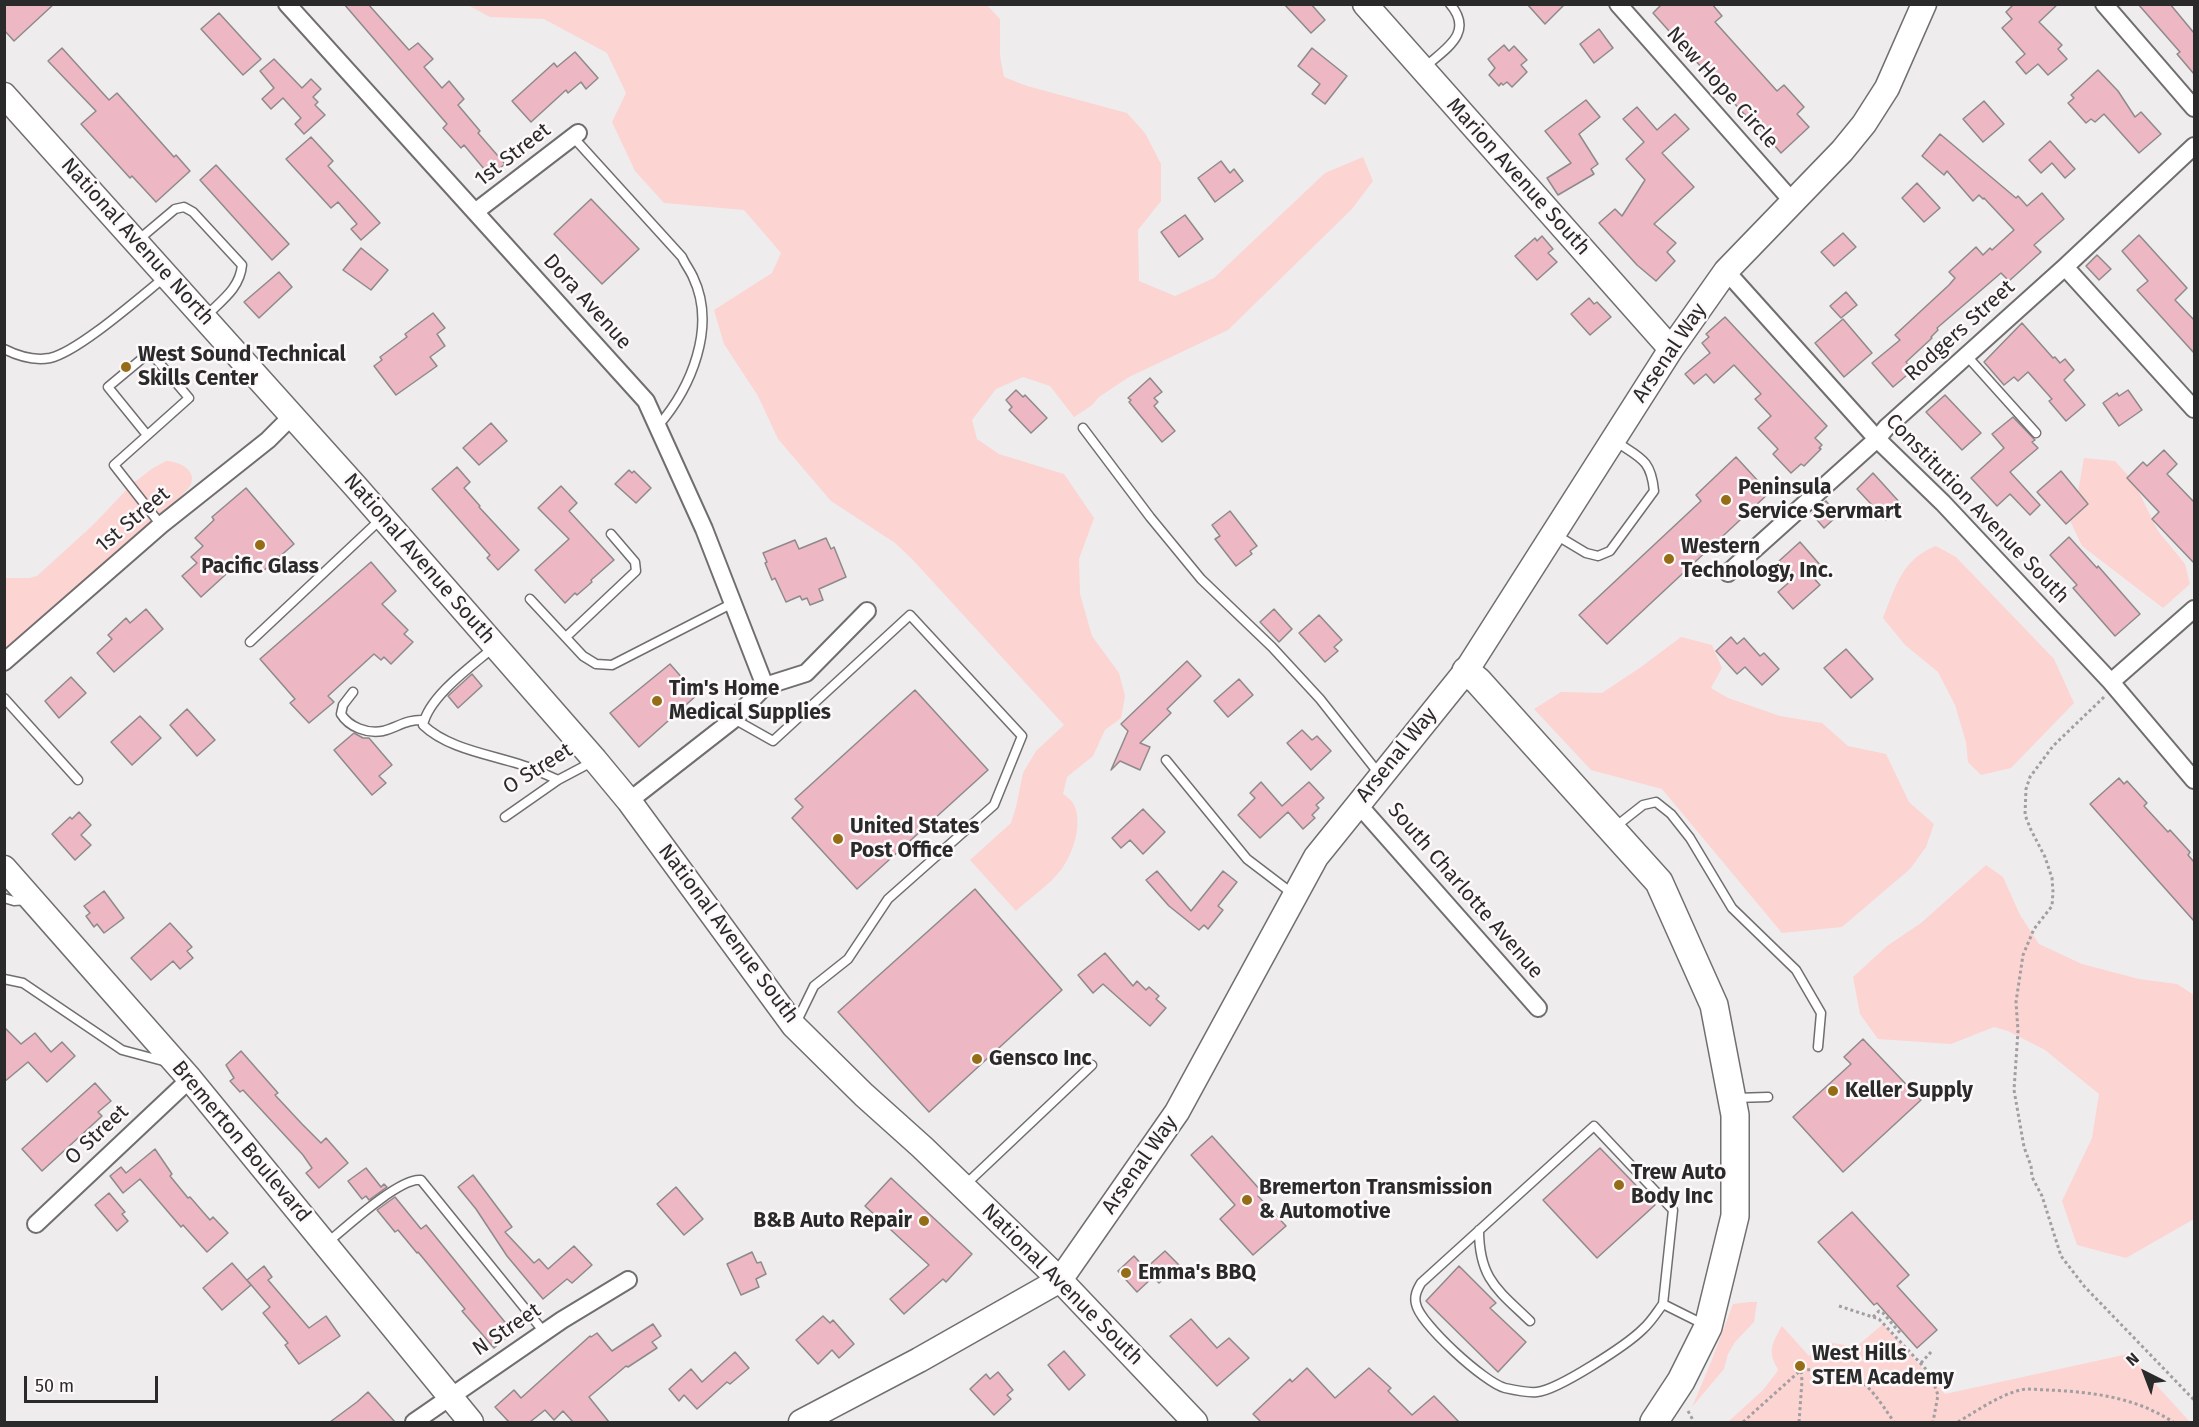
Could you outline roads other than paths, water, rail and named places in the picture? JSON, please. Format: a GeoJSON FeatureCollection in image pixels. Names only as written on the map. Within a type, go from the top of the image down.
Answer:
{"type":"FeatureCollection","features":[{"type":"Feature","properties":{"kind":"main road","name":"Marion Avenue South"},"geometry":{"type":"LineString","coordinates":[[1365,4],[1671,349]]}},
{"type":"Feature","properties":{"kind":"main road","name":"Arsenal Way"},"geometry":{"type":"LineString","coordinates":[[801,1422],[919,1360],[1060,1280],[1177,1112],[1316,857],[1357,803],[1466,670],[1671,349],[1726,271],[1842,151],[1864,124],[1887,87],[1924,4]]}},
{"type":"Feature","properties":{"kind":"main road","name":"National Avenue North"},"geometry":{"type":"LineString","coordinates":[[4,95],[292,416]]}},
{"type":"Feature","properties":{"kind":"main road","name":"National Avenue South"},"geometry":{"type":"LineString","coordinates":[[292,416],[495,645],[629,801],[794,1026],[1060,1280],[1191,1421]]}},
{"type":"Feature","properties":{"kind":"main road"},"geometry":{"type":"LineString","coordinates":[[1466,670],[1479,681],[1659,882],[1714,1005],[1735,1115],[1735,1215],[1708,1327],[1681,1381],[1654,1422]]}},
{"type":"Feature","properties":{"kind":"main road","name":"Bremerton Boulevard"},"geometry":{"type":"LineString","coordinates":[[4,868],[184,1072],[471,1422]]}},
{"type":"Feature","properties":{"kind":"street","name":"Dora Avenue"},"geometry":{"type":"LineString","coordinates":[[287,4],[646,401],[704,529],[765,686]]}},
{"type":"Feature","properties":{"kind":"street","name":"New Hope Circle"},"geometry":{"type":"LineString","coordinates":[[1618,4],[1793,202]]}},
{"type":"Feature","properties":{"kind":"street"},"geometry":{"type":"LineString","coordinates":[[2104,4],[2194,108]]}},
{"type":"Feature","properties":{"kind":"street","name":"1st Street"},"geometry":{"type":"LineString","coordinates":[[475,212],[576,135]]}},
{"type":"Feature","properties":{"kind":"street","name":"Rodgers Street"},"geometry":{"type":"LineString","coordinates":[[1728,573],[2065,267],[2194,146]]}},
{"type":"Feature","properties":{"kind":"street"},"geometry":{"type":"LineString","coordinates":[[2065,267],[2194,409]]}},
{"type":"Feature","properties":{"kind":"street","name":"Constitution Avenue South"},"geometry":{"type":"LineString","coordinates":[[1726,271],[1877,439],[1943,504],[2111,682],[2194,780]]}},
{"type":"Feature","properties":{"kind":"street","name":"1st Street"},"geometry":{"type":"LineString","coordinates":[[4,662],[161,525],[268,440],[292,416]]}},
{"type":"Feature","properties":{"kind":"street"},"geometry":{"type":"LineString","coordinates":[[2111,682],[2194,609]]}},
{"type":"Feature","properties":{"kind":"street"},"geometry":{"type":"LineString","coordinates":[[629,801],[734,719],[765,686],[806,674],[867,611]]}},
{"type":"Feature","properties":{"kind":"street","name":"South Charlotte Avenue"},"geometry":{"type":"LineString","coordinates":[[1357,803],[1538,1008]]}},
{"type":"Feature","properties":{"kind":"street","name":"O Street"},"geometry":{"type":"LineString","coordinates":[[36,1224],[184,1072]]}},
{"type":"Feature","properties":{"kind":"street","name":"N Street"},"geometry":{"type":"LineString","coordinates":[[414,1422],[544,1332],[628,1280]]}},
{"type":"Feature","properties":{"kind":"lane"},"geometry":{"type":"LineString","coordinates":[[1423,70],[1458,38],[1461,27],[1455,10],[1450,4]]}},
{"type":"Feature","properties":{"kind":"lane"},"geometry":{"type":"LineString","coordinates":[[576,135],[682,257],[694,278],[702,327],[700,344],[694,366],[680,397],[657,427]]}},
{"type":"Feature","properties":{"kind":"lane"},"geometry":{"type":"LineString","coordinates":[[136,241],[175,209],[183,207],[193,212],[242,265],[241,278],[233,290],[205,318]]}},
{"type":"Feature","properties":{"kind":"lane"},"geometry":{"type":"LineString","coordinates":[[4,349],[21,356],[38,359],[52,358],[81,342],[167,275]]}},
{"type":"Feature","properties":{"kind":"lane"},"geometry":{"type":"LineString","coordinates":[[147,435],[108,387],[150,352],[189,398],[114,465],[161,525]]}},
{"type":"Feature","properties":{"kind":"lane"},"geometry":{"type":"LineString","coordinates":[[1966,356],[2036,433]]}},
{"type":"Feature","properties":{"kind":"lane"},"geometry":{"type":"LineString","coordinates":[[1083,429],[1149,517],[1201,579],[1272,647],[1320,699],[1380,775]]}},
{"type":"Feature","properties":{"kind":"lane"},"geometry":{"type":"LineString","coordinates":[[1554,533],[1586,553],[1598,556],[1610,551],[1654,491],[1652,475],[1646,462],[1613,440]]}},
{"type":"Feature","properties":{"kind":"lane"},"geometry":{"type":"LineString","coordinates":[[250,642],[382,517]]}},
{"type":"Feature","properties":{"kind":"lane"},"geometry":{"type":"LineString","coordinates":[[566,637],[636,571],[635,562],[611,534]]}},
{"type":"Feature","properties":{"kind":"lane"},"geometry":{"type":"LineString","coordinates":[[530,600],[584,656],[596,664],[612,664],[733,603]]}},
{"type":"Feature","properties":{"kind":"lane"},"geometry":{"type":"LineString","coordinates":[[734,719],[773,741],[910,615],[1022,736],[994,805],[888,899],[848,959],[814,986],[794,1026]]}},
{"type":"Feature","properties":{"kind":"lane"},"geometry":{"type":"LineString","coordinates":[[495,645],[454,680],[436,701],[423,725],[430,732],[461,746],[520,764],[558,780]]}},
{"type":"Feature","properties":{"kind":"lane"},"geometry":{"type":"LineString","coordinates":[[353,692],[343,705],[341,714],[345,720],[358,729],[384,731],[412,719],[424,720]]}},
{"type":"Feature","properties":{"kind":"lane"},"geometry":{"type":"LineString","coordinates":[[4,698],[78,780]]}},
{"type":"Feature","properties":{"kind":"lane","name":"O Street"},"geometry":{"type":"LineString","coordinates":[[505,817],[558,780],[595,760]]}},
{"type":"Feature","properties":{"kind":"lane"},"geometry":{"type":"LineString","coordinates":[[1166,760],[1247,859],[1294,896]]}},
{"type":"Feature","properties":{"kind":"lane"},"geometry":{"type":"LineString","coordinates":[[1611,830],[1643,805],[1656,802],[1671,814],[1690,838],[1732,908],[1796,970],[1821,1013],[1818,1047]]}},
{"type":"Feature","properties":{"kind":"lane"},"geometry":{"type":"LineString","coordinates":[[4,898],[14,901],[32,899]]}},
{"type":"Feature","properties":{"kind":"lane"},"geometry":{"type":"LineString","coordinates":[[4,979],[22,983],[122,1050],[184,1072]]}},
{"type":"Feature","properties":{"kind":"lane"},"geometry":{"type":"LineString","coordinates":[[963,1186],[1092,1065]]}},
{"type":"Feature","properties":{"kind":"lane"},"geometry":{"type":"LineString","coordinates":[[1732,1098],[1768,1097]]}},
{"type":"Feature","properties":{"kind":"lane"},"geometry":{"type":"LineString","coordinates":[[1594,1126],[1673,1210],[1663,1304],[1642,1331],[1588,1368],[1550,1389],[1535,1393],[1504,1388],[1487,1378],[1449,1346],[1426,1322],[1416,1306],[1415,1294],[1421,1283],[1479,1230],[1594,1126]]}},
{"type":"Feature","properties":{"kind":"lane"},"geometry":{"type":"LineString","coordinates":[[325,1245],[381,1199],[414,1179],[421,1180],[544,1332]]}},
{"type":"Feature","properties":{"kind":"lane"},"geometry":{"type":"LineString","coordinates":[[1479,1230],[1482,1260],[1488,1278],[1530,1321]]}},
{"type":"Feature","properties":{"kind":"lane"},"geometry":{"type":"LineString","coordinates":[[1663,1304],[1708,1327]]}},
{"type":"Feature","properties":{"kind":"place","name":"West Sound Technical Skills Center"},"geometry":{"type":"Point","coordinates":[126,367]}},
{"type":"Feature","properties":{"kind":"place","name":"Peninsula Service Servmart"},"geometry":{"type":"Point","coordinates":[1726,500]}},
{"type":"Feature","properties":{"kind":"place","name":"Pacific Glass"},"geometry":{"type":"Point","coordinates":[260,545]}},
{"type":"Feature","properties":{"kind":"place","name":"Western Technology, Inc."},"geometry":{"type":"Point","coordinates":[1669,559]}},
{"type":"Feature","properties":{"kind":"place","name":"Tim's Home Medical Supplies"},"geometry":{"type":"Point","coordinates":[657,701]}},
{"type":"Feature","properties":{"kind":"place","name":"United States Post Office"},"geometry":{"type":"Point","coordinates":[838,839]}},
{"type":"Feature","properties":{"kind":"place","name":"Gensco Inc"},"geometry":{"type":"Point","coordinates":[977,1059]}},
{"type":"Feature","properties":{"kind":"place","name":"Keller Supply"},"geometry":{"type":"Point","coordinates":[1833,1091]}},
{"type":"Feature","properties":{"kind":"place","name":"Trew Auto Body Inc"},"geometry":{"type":"Point","coordinates":[1619,1185]}},
{"type":"Feature","properties":{"kind":"place","name":"Bremerton Transmission & Automotive"},"geometry":{"type":"Point","coordinates":[1247,1200]}},
{"type":"Feature","properties":{"kind":"place","name":"B&B Auto Repair"},"geometry":{"type":"Point","coordinates":[924,1221]}},
{"type":"Feature","properties":{"kind":"place","name":"Emma's BBQ"},"geometry":{"type":"Point","coordinates":[1126,1273]}},
{"type":"Feature","properties":{"kind":"place","name":"West Hills STEM Academy"},"geometry":{"type":"Point","coordinates":[1800,1366]}}]}
